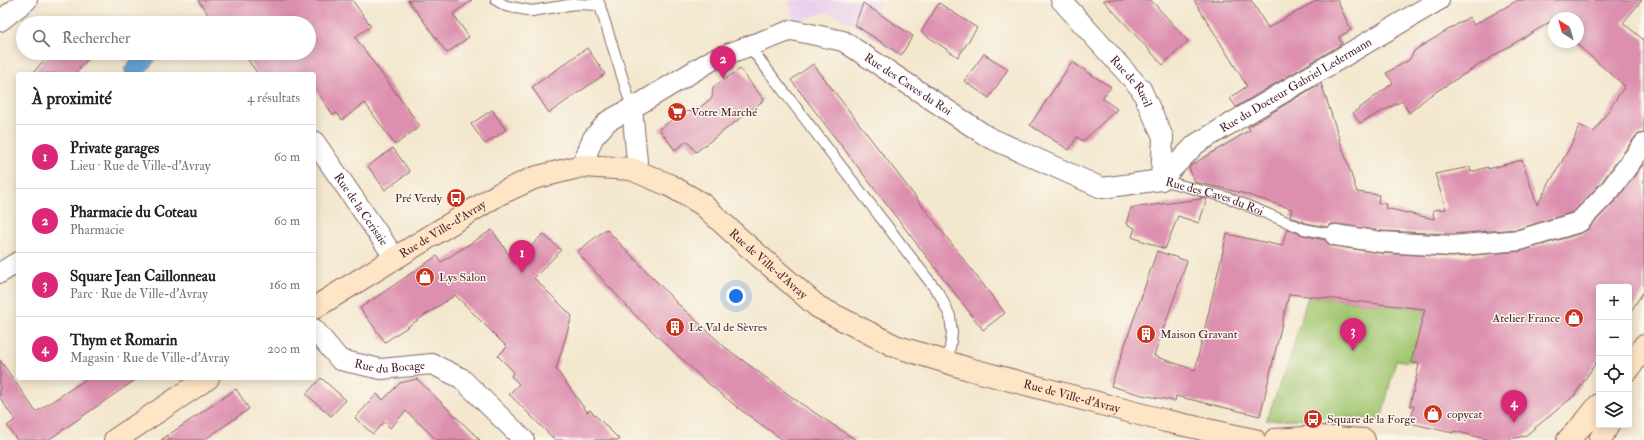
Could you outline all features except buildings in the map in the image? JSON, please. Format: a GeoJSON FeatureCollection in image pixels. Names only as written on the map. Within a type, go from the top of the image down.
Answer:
{"type":"FeatureCollection","features":[{"type":"Feature","properties":{"kind":"main road","name":"Rue de Ville-d'Avray"},"geometry":{"type":"LineString","coordinates":[[316,307],[499,194],[534,178],[582,166],[631,169],[669,185],[702,204],[818,307],[894,346],[1166,422],[1254,440]]}},
{"type":"Feature","properties":{"kind":"main road"},"geometry":{"type":"LineString","coordinates":[[1632,365],[1644,346]]}},
{"type":"Feature","properties":{"kind":"main road"},"geometry":{"type":"LineString","coordinates":[[115,440],[205,380]]}},
{"type":"Feature","properties":{"kind":"main road"},"geometry":{"type":"LineString","coordinates":[[1569,440],[1596,408]]}},
{"type":"Feature","properties":{"kind":"main road"},"geometry":{"type":"LineString","coordinates":[[1600,440],[1606,428]]}},
{"type":"Feature","properties":{"kind":"main road"},"geometry":{"type":"LineString","coordinates":[[1274,440],[1319,437],[1364,440]]}},
{"type":"Feature","properties":{"kind":"street"},"geometry":{"type":"LineString","coordinates":[[0,21],[27,0]]}},
{"type":"Feature","properties":{"kind":"street","name":"Rue de Rueil"},"geometry":{"type":"LineString","coordinates":[[1061,0],[1141,89],[1163,137],[1161,180]]}},
{"type":"Feature","properties":{"kind":"street","name":"Rue du Docteur Gabriel Ledermann"},"geometry":{"type":"LineString","coordinates":[[1161,180],[1196,144],[1439,0]]}},
{"type":"Feature","properties":{"kind":"street","name":"Rue des Caves du Roi"},"geometry":{"type":"LineString","coordinates":[[582,166],[593,138],[608,121],[714,59],[792,30],[843,41],[988,136],[1102,188],[1161,180]]}},
{"type":"Feature","properties":{"kind":"street"},"geometry":{"type":"LineString","coordinates":[[632,108],[638,172]]}},
{"type":"Feature","properties":{"kind":"street","name":"Rue de la Cerisaie"},"geometry":{"type":"LineString","coordinates":[[316,143],[395,258]]}},
{"type":"Feature","properties":{"kind":"street","name":"Rue des Caves du Roi"},"geometry":{"type":"LineString","coordinates":[[1335,234],[1381,242],[1452,246],[1520,240],[1579,222],[1610,190],[1644,144]]}},
{"type":"Feature","properties":{"kind":"street"},"geometry":{"type":"LineString","coordinates":[[0,274],[16,263]]}},
{"type":"Feature","properties":{"kind":"street","name":"Rue du Bocage"},"geometry":{"type":"LineString","coordinates":[[316,331],[340,360],[381,369],[432,364],[461,378],[524,440]]}},
{"type":"Feature","properties":{"kind":"lane"},"geometry":{"type":"LineString","coordinates":[[496,0],[506,6],[532,11],[575,4],[599,3],[632,108]]}},
{"type":"Feature","properties":{"kind":"lane"},"geometry":{"type":"LineString","coordinates":[[749,46],[940,295],[950,316],[952,333],[948,362]]}},
{"type":"Feature","properties":{"kind":"lane","name":"Rue des Caves du Roi"},"geometry":{"type":"LineString","coordinates":[[1161,180],[1229,198],[1304,229],[1335,234]]}},
{"type":"Feature","properties":{"kind":"shaded area"},"geometry":{"type":"Polygon","coordinates":[[[789,0],[881,0],[868,33],[827,12],[794,21],[789,0]]]}},
{"type":"Feature","properties":{"kind":"green space"},"geometry":{"type":"Polygon","coordinates":[[[1308,296],[1431,310],[1425,342],[1416,340],[1411,362],[1396,360],[1381,420],[1334,417],[1266,420],[1287,367],[1308,296]]]}},
{"type":"Feature","properties":{"kind":"water"},"geometry":{"type":"Polygon","coordinates":[[[131,60],[155,60],[146,72],[126,72],[126,70],[124,69],[131,60]]]}},
{"type":"Feature","properties":{"kind":"place","name":"Pharmacie du Coteau"},"geometry":{"type":"Point","coordinates":[723,79]}},
{"type":"Feature","properties":{"kind":"place","name":"Votre Marché"},"geometry":{"type":"Point","coordinates":[677,112]}},
{"type":"Feature","properties":{"kind":"place","name":"Pré Verdy"},"geometry":{"type":"Point","coordinates":[456,198]}},
{"type":"Feature","properties":{"kind":"place","name":"Private garages"},"geometry":{"type":"Point","coordinates":[522,273]}},
{"type":"Feature","properties":{"kind":"place","name":"Lys Salon"},"geometry":{"type":"Point","coordinates":[425,277]}},
{"type":"Feature","properties":{"kind":"place","name":"Atelier France"},"geometry":{"type":"Point","coordinates":[1574,318]}},
{"type":"Feature","properties":{"kind":"place","name":"Le Val de Sèvres"},"geometry":{"type":"Point","coordinates":[675,327]}},
{"type":"Feature","properties":{"kind":"place","name":"Maison Gravant"},"geometry":{"type":"Point","coordinates":[1146,334]}},
{"type":"Feature","properties":{"kind":"place","name":"Square Jean Caillonneau"},"geometry":{"type":"Point","coordinates":[1353,351]}},
{"type":"Feature","properties":{"kind":"place","name":"copycat"},"geometry":{"type":"Point","coordinates":[1433,414]}},
{"type":"Feature","properties":{"kind":"place","name":"Square de la Forge"},"geometry":{"type":"Point","coordinates":[1313,419]}},
{"type":"Feature","properties":{"kind":"place","name":"Thym et Romarin"},"geometry":{"type":"Point","coordinates":[1514,423]}}]}
